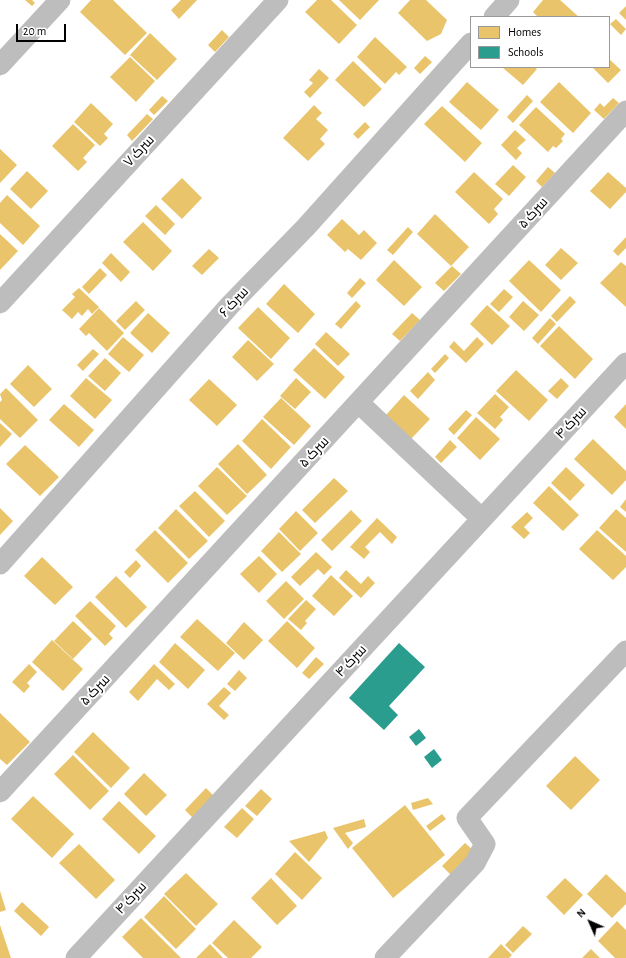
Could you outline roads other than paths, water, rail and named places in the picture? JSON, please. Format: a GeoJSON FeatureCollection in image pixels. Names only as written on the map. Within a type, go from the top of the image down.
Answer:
{"type":"FeatureCollection","features":[{"type":"Feature","properties":{"kind":"street"},"geometry":{"type":"LineString","coordinates":[[0,65],[60,0]]}},
{"type":"Feature","properties":{"kind":"street","name":"سرک ۷"},"geometry":{"type":"LineString","coordinates":[[0,302],[278,0]]}},
{"type":"Feature","properties":{"kind":"street"},"geometry":{"type":"LineString","coordinates":[[495,16],[509,0]]}},
{"type":"Feature","properties":{"kind":"street","name":"سرک ۶"},"geometry":{"type":"LineString","coordinates":[[0,564],[232,304],[306,227],[470,44]]}},
{"type":"Feature","properties":{"kind":"street","name":"سرک ۵"},"geometry":{"type":"LineString","coordinates":[[0,792],[626,111]]}},
{"type":"Feature","properties":{"kind":"street","name":"سرک ۴"},"geometry":{"type":"LineString","coordinates":[[76,958],[626,363]]}},
{"type":"Feature","properties":{"kind":"street"},"geometry":{"type":"LineString","coordinates":[[359,403],[482,519]]}},
{"type":"Feature","properties":{"kind":"street"},"geometry":{"type":"LineString","coordinates":[[384,958],[475,863],[485,844],[467,818],[626,651]]}}]}
